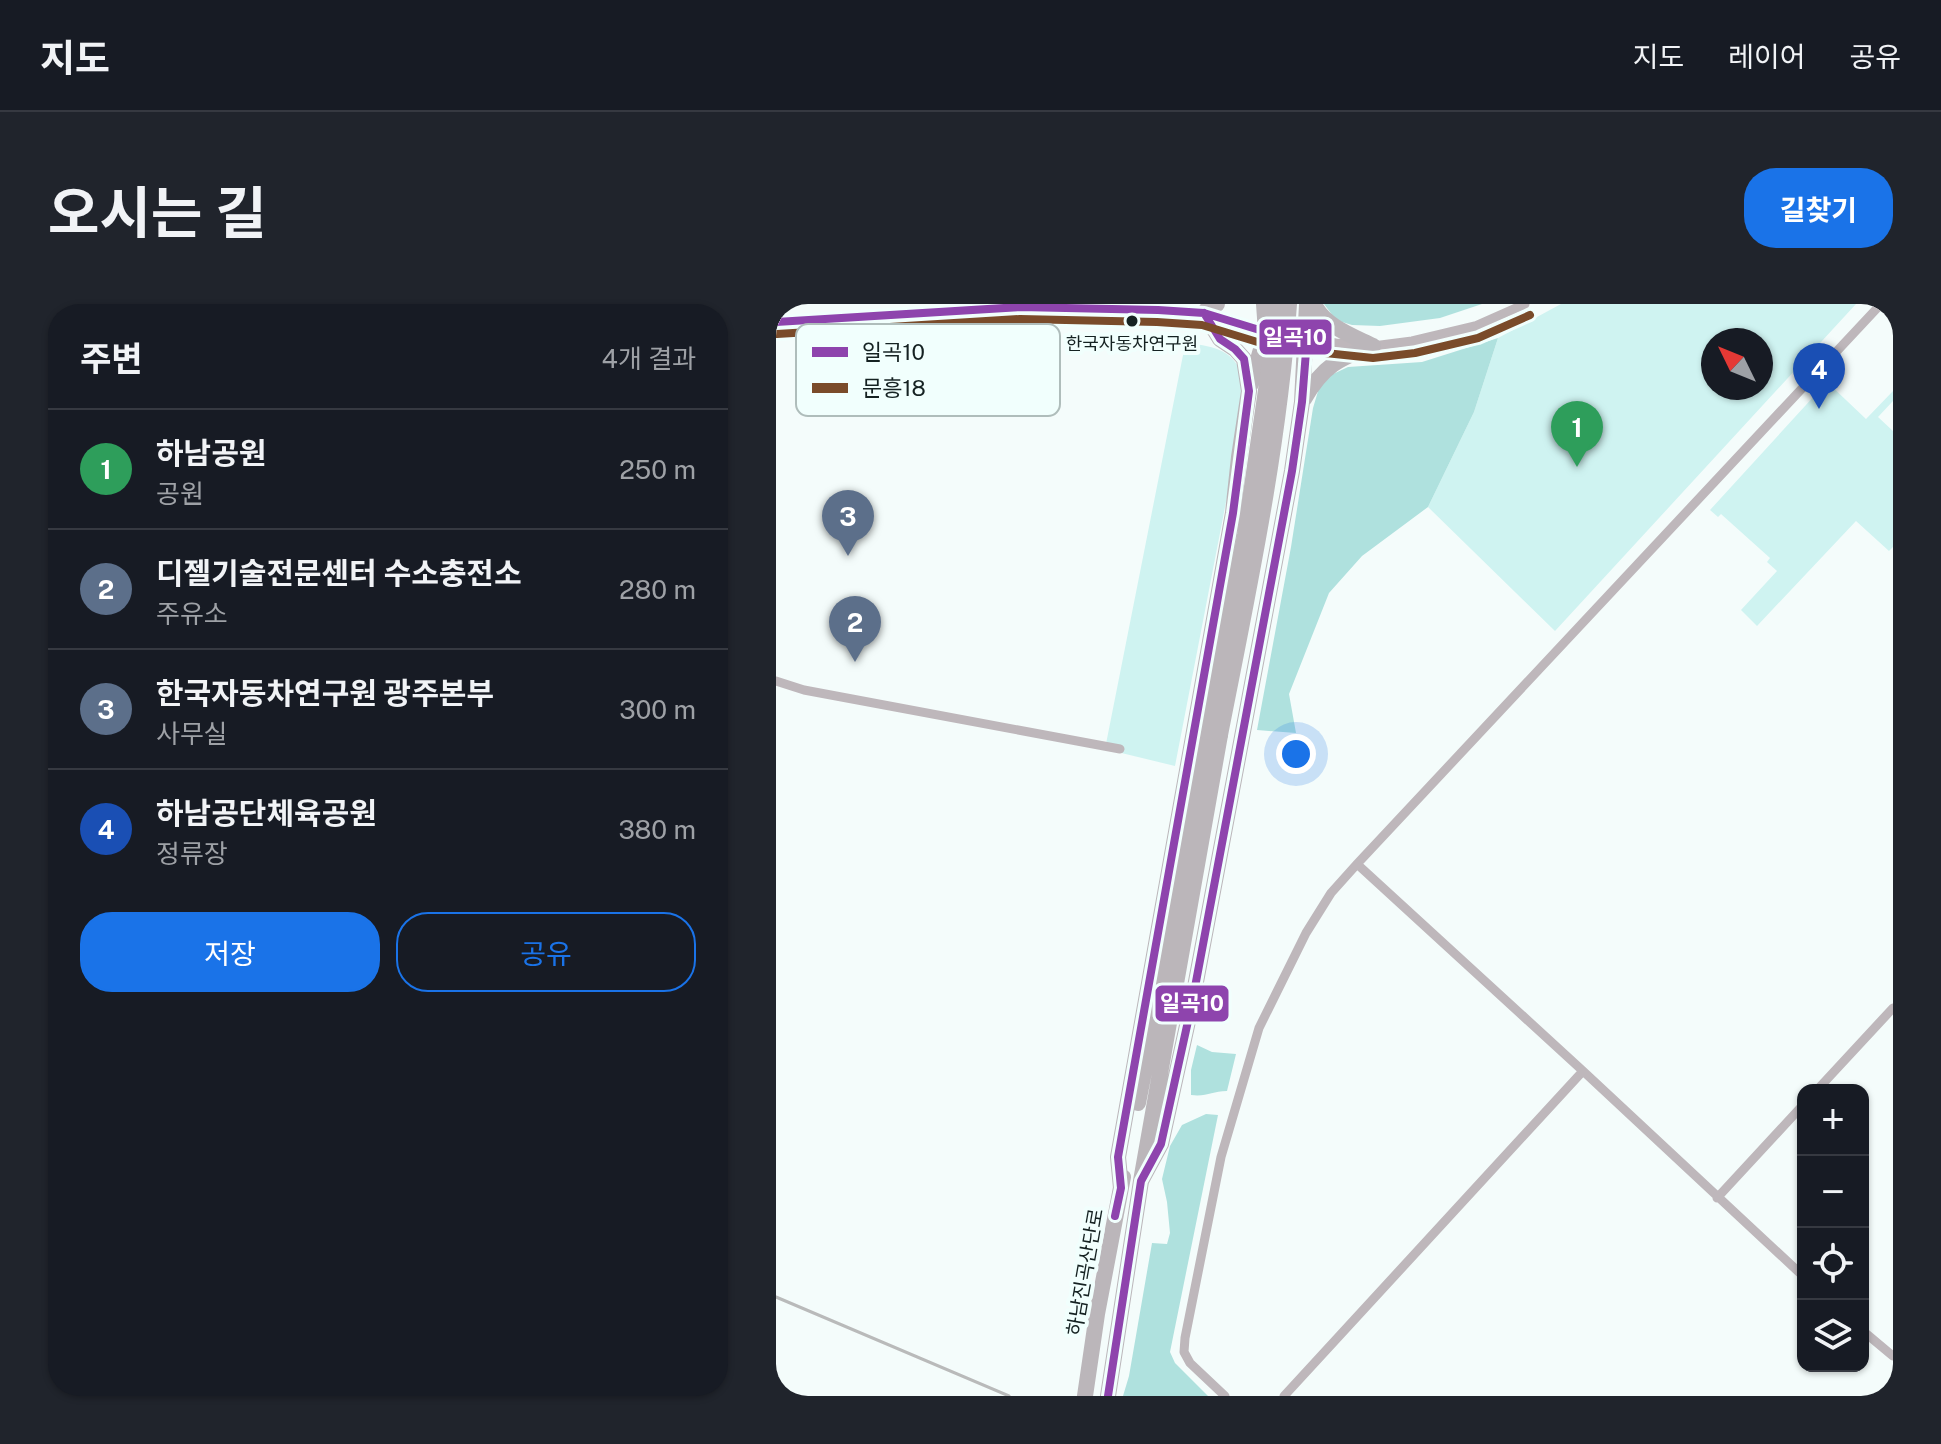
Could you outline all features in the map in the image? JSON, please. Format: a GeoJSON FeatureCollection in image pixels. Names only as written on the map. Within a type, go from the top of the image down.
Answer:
{"type":"FeatureCollection","features":[{"type":"Feature","properties":{"kind":"highway"},"geometry":{"type":"LineString","coordinates":[[1121,1188],[1118,1157],[1233,513],[1249,391],[1266,332],[1264,304]]}},
{"type":"Feature","properties":{"kind":"highway","name":"하남진곡산단로"},"geometry":{"type":"LineString","coordinates":[[1108,1396],[1245,535],[1275,328],[1275,304]]}},
{"type":"Feature","properties":{"kind":"highway","name":"하남진곡산단로"},"geometry":{"type":"LineString","coordinates":[[1085,1396],[1097,1314],[1156,1011],[1213,733],[1260,534],[1289,304]]}},
{"type":"Feature","properties":{"kind":"highway"},"geometry":{"type":"LineString","coordinates":[[1140,1186],[1161,1144],[1192,1003],[1292,471],[1302,402],[1307,304]]}},
{"type":"Feature","properties":{"kind":"highway"},"geometry":{"type":"LineString","coordinates":[[1314,304],[1317,312],[1329,323],[1373,346]]}},
{"type":"Feature","properties":{"kind":"highway"},"geometry":{"type":"LineString","coordinates":[[1210,308],[1220,339],[1244,359],[1249,391]]}},
{"type":"Feature","properties":{"kind":"highway"},"geometry":{"type":"LineString","coordinates":[[1302,402],[1324,370],[1348,355],[1373,346]]}},
{"type":"Feature","properties":{"kind":"street"},"geometry":{"type":"LineString","coordinates":[[776,312],[778,304]]}},
{"type":"Feature","properties":{"kind":"street"},"geometry":{"type":"LineString","coordinates":[[776,322],[1020,307],[1210,308],[1266,332],[1373,346],[1412,341],[1475,326],[1525,304]]}},
{"type":"Feature","properties":{"kind":"street"},"geometry":{"type":"LineString","coordinates":[[1225,1396],[1190,1363],[1184,1352],[1185,1338],[1221,1157],[1259,1028],[1306,933],[1331,893],[1357,864],[1881,304]]}},
{"type":"Feature","properties":{"kind":"street"},"geometry":{"type":"LineString","coordinates":[[776,681],[804,690],[1120,749]]}},
{"type":"Feature","properties":{"kind":"street"},"geometry":{"type":"LineString","coordinates":[[1357,864],[1797,1271]]}},
{"type":"Feature","properties":{"kind":"street"},"geometry":{"type":"LineString","coordinates":[[1823,1084],[1893,1008]]}},
{"type":"Feature","properties":{"kind":"street"},"geometry":{"type":"LineString","coordinates":[[1284,1396],[1583,1071]]}},
{"type":"Feature","properties":{"kind":"street"},"geometry":{"type":"LineString","coordinates":[[1717,1198],[1797,1111]]}},
{"type":"Feature","properties":{"kind":"street"},"geometry":{"type":"LineString","coordinates":[[1869,1336],[1893,1356]]}},
{"type":"Feature","properties":{"kind":"shaded area"},"geometry":{"type":"Polygon","coordinates":[[[1324,304],[1482,304],[1440,318],[1380,326],[1352,325],[1336,320],[1324,304]]]}},
{"type":"Feature","properties":{"kind":"shaded area"},"geometry":{"type":"Polygon","coordinates":[[[1561,304],[1856,304],[1773,394],[1773,328],[1701,328],[1701,400],[1768,400],[1555,631],[1428,507],[1474,412],[1498,338],[1561,304]]]}},
{"type":"Feature","properties":{"kind":"shaded area"},"geometry":{"type":"Polygon","coordinates":[[[1498,338],[1474,412],[1428,507],[1362,556],[1329,593],[1289,694],[1296,733],[1257,730],[1319,388],[1331,375],[1348,367],[1422,362],[1498,338]]]}},
{"type":"Feature","properties":{"kind":"shaded area"},"geometry":{"type":"Polygon","coordinates":[[[1185,345],[1212,347],[1226,354],[1237,365],[1244,383],[1231,476],[1175,766],[1105,749],[1185,345]]]}},
{"type":"Feature","properties":{"kind":"shaded area"},"geometry":{"type":"Polygon","coordinates":[[[1827,382],[1866,419],[1893,391],[1893,401],[1878,417],[1893,431],[1893,547],[1889,551],[1856,521],[1757,626],[1741,610],[1777,571],[1767,562],[1770,558],[1721,514],[1718,517],[1710,510],[1827,382]]]}},
{"type":"Feature","properties":{"kind":"shaded area"},"geometry":{"type":"Polygon","coordinates":[[[1197,1045],[1212,1052],[1236,1054],[1227,1091],[1191,1095],[1191,1070],[1197,1045]]]}},
{"type":"Feature","properties":{"kind":"shaded area"},"geometry":{"type":"Polygon","coordinates":[[[1206,1114],[1218,1115],[1170,1352],[1175,1363],[1208,1396],[1123,1396],[1152,1243],[1167,1244],[1170,1233],[1162,1179],[1170,1146],[1182,1125],[1206,1114]]]}},
{"type":"Feature","properties":{"kind":"railway"},"geometry":{"type":"LineString","coordinates":[[776,1297],[1009,1396]]}},
{"type":"Feature","properties":{"kind":"transit line","name":"일곡10"},"geometry":{"type":"LineString","coordinates":[[776,322],[1020,307],[1158,310],[1204,313],[1266,332],[1307,339],[1292,471],[1192,1003],[1161,1144],[1141,1181],[1108,1396]]}},
{"type":"Feature","properties":{"kind":"transit line","name":"일곡10"},"geometry":{"type":"LineString","coordinates":[[1115,1216],[1121,1188],[1118,1157],[1233,513],[1249,391],[1244,359],[1220,339],[1204,313]]}},
{"type":"Feature","properties":{"kind":"transit line","name":"문흥18"},"geometry":{"type":"LineString","coordinates":[[939,324],[1020,319],[1202,325],[1264,344],[1373,358],[1415,353],[1478,338],[1530,315]]}},
{"type":"Feature","properties":{"kind":"transit line","name":"문흥18"},"geometry":{"type":"LineString","coordinates":[[777,334],[796,333]]}},
{"type":"Feature","properties":{"kind":"place","name":"한국자동차연구원"},"geometry":{"type":"Point","coordinates":[1132,321]}},
{"type":"Feature","properties":{"kind":"place","name":"하남공단체육공원"},"geometry":{"type":"Point","coordinates":[1819,409]}},
{"type":"Feature","properties":{"kind":"place","name":"하남공원"},"geometry":{"type":"Point","coordinates":[1577,467]}},
{"type":"Feature","properties":{"kind":"place","name":"한국자동차연구원 광주본부"},"geometry":{"type":"Point","coordinates":[848,556]}},
{"type":"Feature","properties":{"kind":"place","name":"디젤기술전문센터 수소충전소"},"geometry":{"type":"Point","coordinates":[855,662]}}]}
